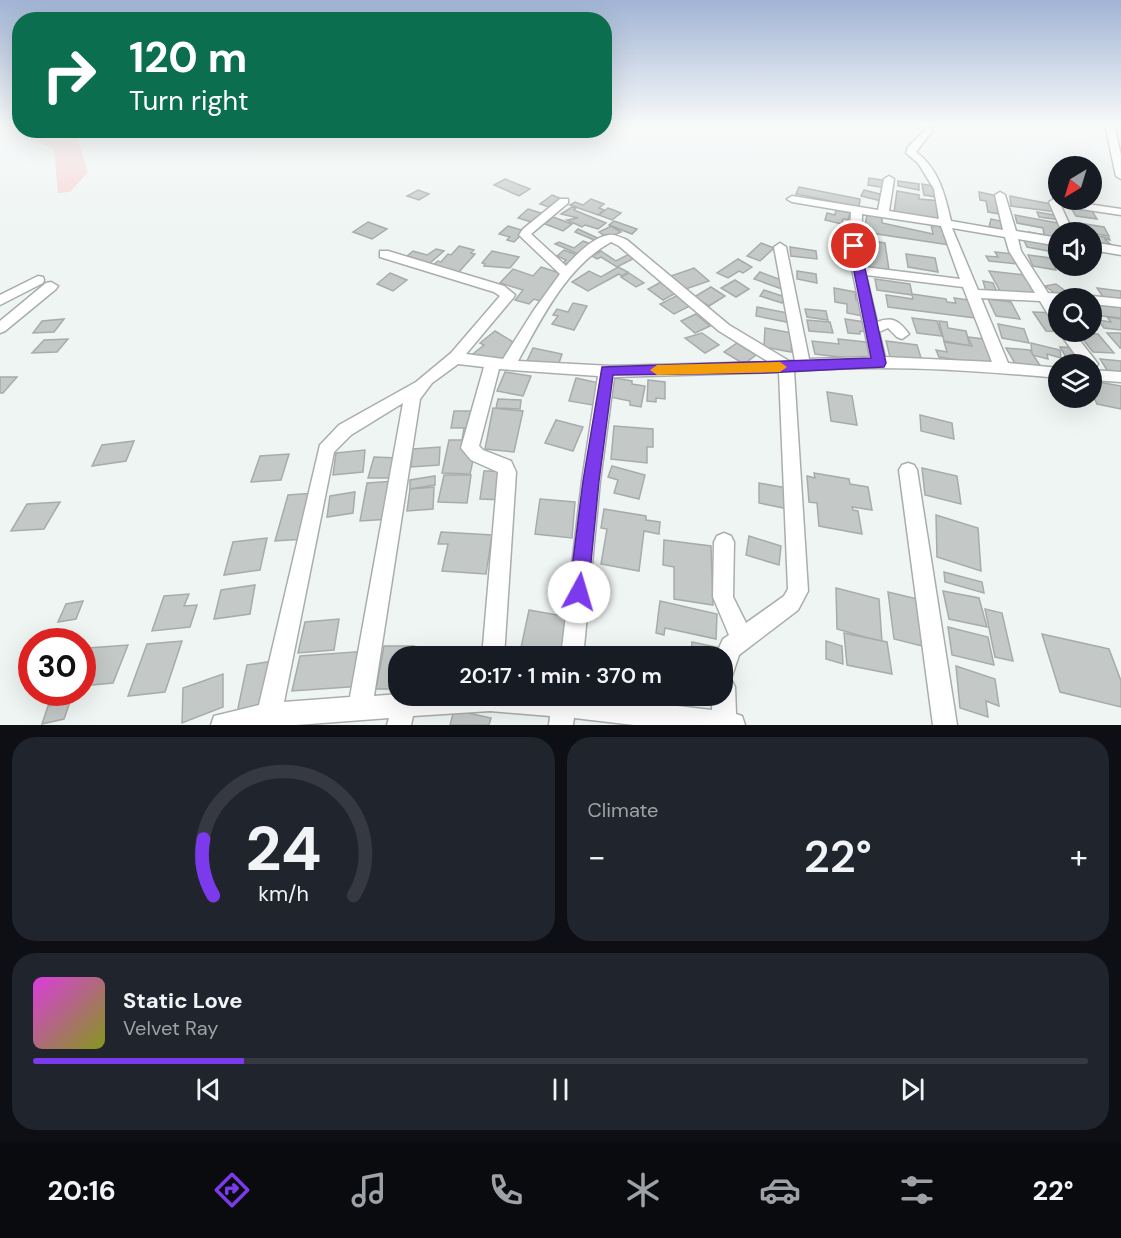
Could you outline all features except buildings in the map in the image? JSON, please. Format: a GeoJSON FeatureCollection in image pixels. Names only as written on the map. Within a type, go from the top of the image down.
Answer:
{"type":"FeatureCollection","features":[{"type":"Feature","properties":{"kind":"street"},"geometry":{"type":"LineString","coordinates":[[920,159],[939,189],[945,224],[1002,368]]}},
{"type":"Feature","properties":{"kind":"street"},"geometry":{"type":"LineString","coordinates":[[1117,159],[1121,176]]}},
{"type":"Feature","properties":{"kind":"street"},"geometry":{"type":"LineString","coordinates":[[884,214],[889,179]]}},
{"type":"Feature","properties":{"kind":"street"},"geometry":{"type":"LineString","coordinates":[[1000,195],[1020,262],[1048,304]]}},
{"type":"Feature","properties":{"kind":"street"},"geometry":{"type":"LineString","coordinates":[[792,198],[1048,240]]}},
{"type":"Feature","properties":{"kind":"street"},"geometry":{"type":"LineString","coordinates":[[564,201],[525,235],[567,274]]}},
{"type":"Feature","properties":{"kind":"street"},"geometry":{"type":"LineString","coordinates":[[1062,222],[1054,202],[1121,212]]}},
{"type":"Feature","properties":{"kind":"street"},"geometry":{"type":"LineString","coordinates":[[857,209],[854,246],[879,363]]}},
{"type":"Feature","properties":{"kind":"street"},"geometry":{"type":"LineString","coordinates":[[494,646],[507,472],[505,466],[474,453],[471,444],[500,365],[567,274],[597,244],[609,238],[617,239],[724,328],[786,366]]}},
{"type":"Feature","properties":{"kind":"street"},"geometry":{"type":"LineString","coordinates":[[780,247],[803,365]]}},
{"type":"Feature","properties":{"kind":"street"},"geometry":{"type":"LineString","coordinates":[[1102,248],[1121,251]]}},
{"type":"Feature","properties":{"kind":"street"},"geometry":{"type":"LineString","coordinates":[[269,715],[322,463],[329,444],[345,430],[420,386],[455,358],[501,305],[507,294],[499,289],[384,254]]}},
{"type":"Feature","properties":{"kind":"street"},"geometry":{"type":"LineString","coordinates":[[859,270],[972,289],[1048,297]]}},
{"type":"Feature","properties":{"kind":"street"},"geometry":{"type":"LineString","coordinates":[[0,301],[44,283],[0,328]]}},
{"type":"Feature","properties":{"kind":"street"},"geometry":{"type":"LineString","coordinates":[[1102,301],[1121,303]]}},
{"type":"Feature","properties":{"kind":"street"},"geometry":{"type":"LineString","coordinates":[[872,330],[890,322],[902,334]]}},
{"type":"Feature","properties":{"kind":"street"},"geometry":{"type":"LineString","coordinates":[[455,358],[500,365],[607,370],[879,363],[1048,372]]}},
{"type":"Feature","properties":{"kind":"street"},"geometry":{"type":"LineString","coordinates":[[733,646],[791,603],[798,591],[786,366]]}},
{"type":"Feature","properties":{"kind":"street"},"geometry":{"type":"LineString","coordinates":[[573,646],[591,481],[607,370]]}},
{"type":"Feature","properties":{"kind":"street"},"geometry":{"type":"LineString","coordinates":[[1102,373],[1121,377]]}},
{"type":"Feature","properties":{"kind":"street"},"geometry":{"type":"LineString","coordinates":[[360,708],[410,405],[420,386]]}},
{"type":"Feature","properties":{"kind":"street"},"geometry":{"type":"LineString","coordinates":[[908,470],[945,725]]}},
{"type":"Feature","properties":{"kind":"street"},"geometry":{"type":"LineString","coordinates":[[724,542],[723,597],[741,638]]}},
{"type":"Feature","properties":{"kind":"street"},"geometry":{"type":"LineString","coordinates":[[223,725],[269,715],[360,708],[401,715],[446,706]]}},
{"type":"Feature","properties":{"kind":"street"},"geometry":{"type":"LineString","coordinates":[[565,707],[725,724],[724,706]]}},
{"type":"Feature","properties":{"kind":"shaded area"},"geometry":{"type":"Polygon","coordinates":[[[55,159],[84,159],[88,172],[70,192],[58,193],[55,159]]]}},
{"type":"Feature","properties":{"kind":"slow traffic"},"geometry":{"type":"LineString","coordinates":[[657,370],[780,367]]}},
{"type":"Feature","properties":{"kind":"route"},"geometry":{"type":"LineString","coordinates":[[579,592],[591,481],[607,370],[764,368],[836,363],[879,363],[854,246]]}}]}
